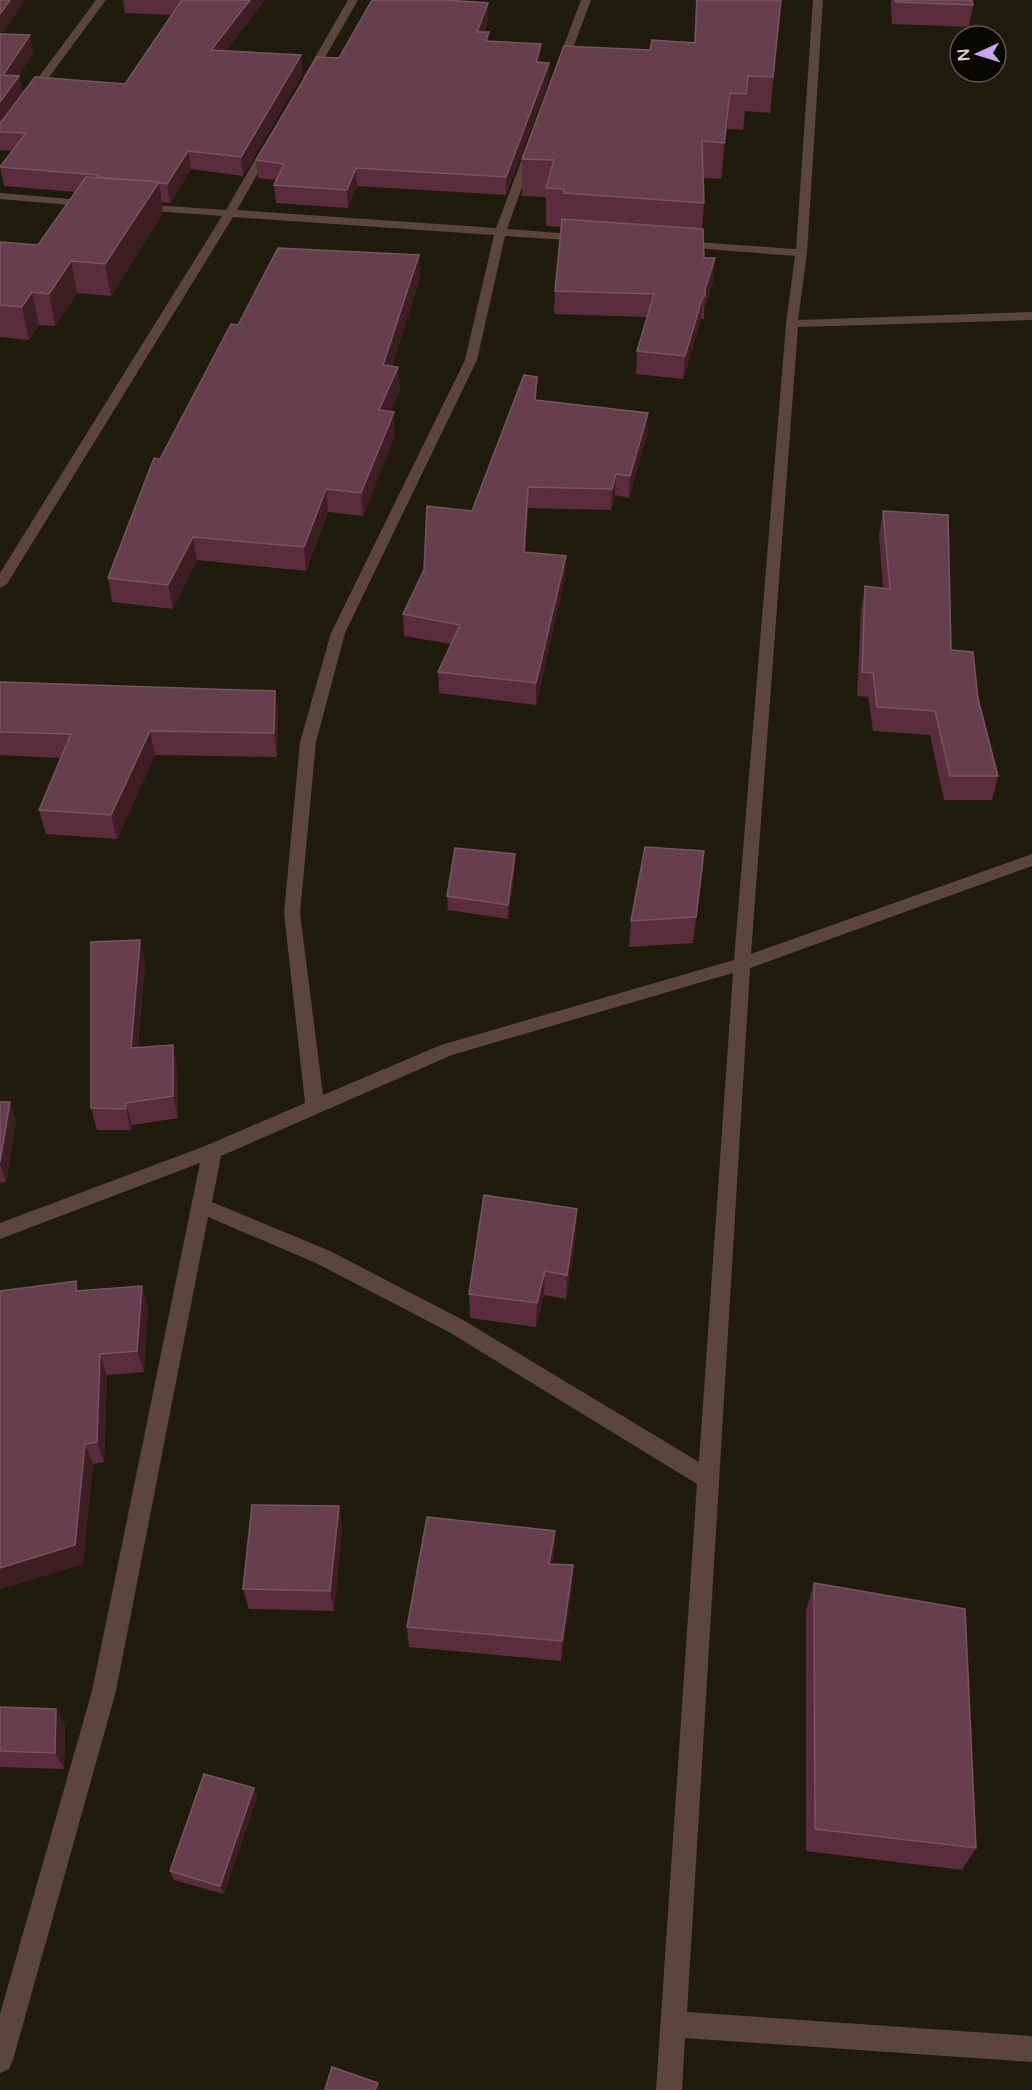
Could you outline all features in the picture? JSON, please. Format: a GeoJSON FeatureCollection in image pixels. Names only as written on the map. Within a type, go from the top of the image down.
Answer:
{"type":"FeatureCollection","features":[{"type":"Feature","properties":{"kind":"street"},"geometry":{"type":"LineString","coordinates":[[0,136],[100,0]]}},
{"type":"Feature","properties":{"kind":"street"},"geometry":{"type":"LineString","coordinates":[[299,92],[352,0]]}},
{"type":"Feature","properties":{"kind":"street"},"geometry":{"type":"LineString","coordinates":[[557,77],[586,0]]}},
{"type":"Feature","properties":{"kind":"street"},"geometry":{"type":"LineString","coordinates":[[669,2090],[742,964],[792,324],[801,253],[818,0]]}},
{"type":"Feature","properties":{"kind":"street"},"geometry":{"type":"LineString","coordinates":[[0,584],[276,132]]}},
{"type":"Feature","properties":{"kind":"street"},"geometry":{"type":"LineString","coordinates":[[315,1106],[292,913],[308,742],[338,633],[471,360],[500,232],[537,133]]}},
{"type":"Feature","properties":{"kind":"street"},"geometry":{"type":"LineString","coordinates":[[0,196],[103,204]]}},
{"type":"Feature","properties":{"kind":"street"},"geometry":{"type":"LineString","coordinates":[[126,206],[593,238]]}},
{"type":"Feature","properties":{"kind":"street"},"geometry":{"type":"LineString","coordinates":[[674,244],[801,253]]}},
{"type":"Feature","properties":{"kind":"street"},"geometry":{"type":"LineString","coordinates":[[792,324],[1032,316]]}},
{"type":"Feature","properties":{"kind":"street"},"geometry":{"type":"LineString","coordinates":[[0,1231],[213,1151],[447,1050],[742,964],[1032,860]]}},
{"type":"Feature","properties":{"kind":"street"},"geometry":{"type":"LineString","coordinates":[[0,2060],[104,1691],[213,1151]]}},
{"type":"Feature","properties":{"kind":"street"},"geometry":{"type":"LineString","coordinates":[[202,1206],[323,1257],[456,1326],[708,1479]]}},
{"type":"Feature","properties":{"kind":"street"},"geometry":{"type":"LineString","coordinates":[[673,2024],[1032,2049]]}},
{"type":"Feature","properties":{"kind":"building"},"geometry":{"type":"Polygon","coordinates":[[[0,0],[10,0],[0,14],[0,0]]]}},
{"type":"Feature","properties":{"kind":"building"},"geometry":{"type":"Polygon","coordinates":[[[182,0],[250,0],[211,50],[301,55],[241,157],[188,151],[167,184],[97,177],[98,175],[0,167],[26,133],[0,132],[0,122],[35,77],[125,84],[182,0]]]}},
{"type":"Feature","properties":{"kind":"building"},"geometry":{"type":"Polygon","coordinates":[[[372,0],[446,0],[488,3],[477,32],[489,32],[486,41],[541,44],[536,62],[549,63],[506,177],[356,168],[347,190],[274,185],[284,164],[256,160],[317,57],[339,58],[372,0]]]}},
{"type":"Feature","properties":{"kind":"building"},"geometry":{"type":"Polygon","coordinates":[[[697,0],[781,0],[773,77],[748,76],[746,94],[730,93],[724,143],[702,141],[704,203],[564,193],[564,189],[546,188],[554,160],[522,159],[564,46],[650,50],[652,40],[695,43],[697,0]]]}},
{"type":"Feature","properties":{"kind":"building"},"geometry":{"type":"Polygon","coordinates":[[[895,0],[972,0],[973,5],[896,2],[895,0]]]}},
{"type":"Feature","properties":{"kind":"building"},"geometry":{"type":"Polygon","coordinates":[[[0,34],[30,35],[3,75],[19,76],[0,102],[0,34]]]}},
{"type":"Feature","properties":{"kind":"building"},"geometry":{"type":"Polygon","coordinates":[[[86,177],[159,182],[105,264],[71,261],[49,294],[32,292],[22,307],[0,305],[0,242],[38,245],[86,177]]]}},
{"type":"Feature","properties":{"kind":"building"},"geometry":{"type":"Polygon","coordinates":[[[562,219],[703,229],[704,258],[715,258],[685,356],[637,351],[654,294],[555,291],[562,219]]]}},
{"type":"Feature","properties":{"kind":"building"},"geometry":{"type":"Polygon","coordinates":[[[278,248],[419,255],[383,365],[398,367],[379,410],[394,412],[361,493],[326,489],[304,547],[193,537],[168,585],[108,578],[154,458],[160,459],[231,324],[238,325],[278,248]]]}},
{"type":"Feature","properties":{"kind":"building"},"geometry":{"type":"Polygon","coordinates":[[[524,375],[537,377],[535,400],[648,413],[630,476],[616,474],[612,489],[528,487],[524,552],[566,556],[536,683],[438,672],[460,625],[403,614],[424,570],[427,506],[472,511],[524,375]]]}},
{"type":"Feature","properties":{"kind":"building"},"geometry":{"type":"Polygon","coordinates":[[[883,511],[948,515],[951,650],[973,652],[978,699],[998,776],[950,776],[935,711],[877,707],[873,673],[862,672],[865,586],[890,589],[883,511]]]}},
{"type":"Feature","properties":{"kind":"building"},"geometry":{"type":"Polygon","coordinates":[[[0,682],[275,691],[274,733],[150,731],[111,815],[39,810],[71,734],[0,732],[0,682]]]}},
{"type":"Feature","properties":{"kind":"building"},"geometry":{"type":"Polygon","coordinates":[[[645,847],[704,851],[696,917],[631,921],[645,847]]]}},
{"type":"Feature","properties":{"kind":"building"},"geometry":{"type":"Polygon","coordinates":[[[455,848],[515,854],[508,905],[447,896],[455,848]]]}},
{"type":"Feature","properties":{"kind":"building"},"geometry":{"type":"Polygon","coordinates":[[[140,940],[131,1048],[173,1045],[173,1096],[126,1103],[126,1109],[91,1108],[91,942],[140,940]]]}},
{"type":"Feature","properties":{"kind":"building"},"geometry":{"type":"Polygon","coordinates":[[[0,1102],[10,1102],[0,1162],[0,1102]]]}},
{"type":"Feature","properties":{"kind":"building"},"geometry":{"type":"Polygon","coordinates":[[[484,1195],[577,1209],[567,1275],[545,1271],[537,1303],[469,1294],[484,1195]]]}},
{"type":"Feature","properties":{"kind":"building"},"geometry":{"type":"Polygon","coordinates":[[[76,1281],[76,1291],[142,1286],[137,1351],[100,1354],[97,1442],[85,1444],[75,1545],[0,1568],[0,1291],[76,1281]]]}},
{"type":"Feature","properties":{"kind":"building"},"geometry":{"type":"Polygon","coordinates":[[[252,1505],[339,1506],[330,1591],[243,1589],[252,1505]]]}},
{"type":"Feature","properties":{"kind":"building"},"geometry":{"type":"Polygon","coordinates":[[[427,1517],[555,1531],[549,1564],[573,1565],[562,1641],[407,1627],[427,1517]]]}},
{"type":"Feature","properties":{"kind":"building"},"geometry":{"type":"Polygon","coordinates":[[[814,1583],[965,1609],[976,1848],[815,1829],[814,1583]]]}},
{"type":"Feature","properties":{"kind":"building"},"geometry":{"type":"Polygon","coordinates":[[[0,1707],[56,1709],[55,1753],[0,1751],[0,1707]]]}},
{"type":"Feature","properties":{"kind":"building"},"geometry":{"type":"Polygon","coordinates":[[[204,1774],[254,1788],[220,1886],[170,1871],[204,1774]]]}},
{"type":"Feature","properties":{"kind":"building"},"geometry":{"type":"Polygon","coordinates":[[[332,2067],[378,2083],[375,2090],[325,2090],[332,2067]]]}}]}
